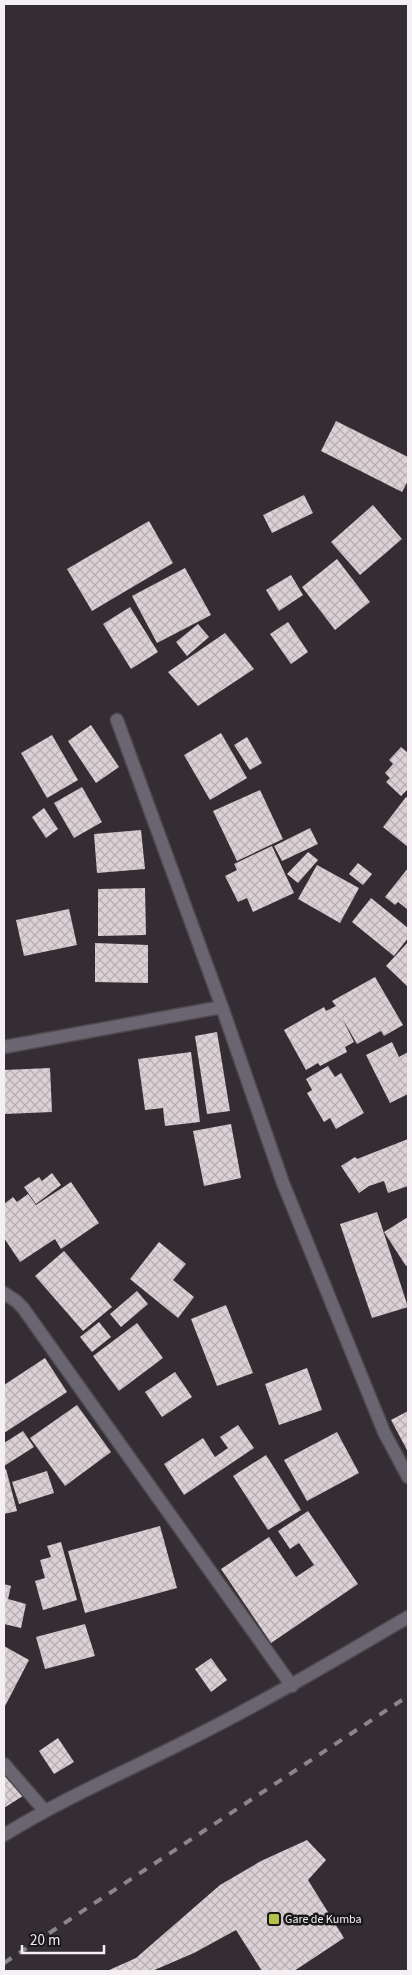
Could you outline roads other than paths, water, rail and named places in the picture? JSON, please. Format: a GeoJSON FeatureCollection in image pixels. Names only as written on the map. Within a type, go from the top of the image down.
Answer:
{"type":"FeatureCollection","features":[{"type":"Feature","properties":{"kind":"street"},"geometry":{"type":"LineString","coordinates":[[117,720],[222,1007],[283,1183],[384,1432],[408,1477]]}},
{"type":"Feature","properties":{"kind":"street"},"geometry":{"type":"LineString","coordinates":[[4,1047],[222,1007]]}},
{"type":"Feature","properties":{"kind":"street"},"geometry":{"type":"LineString","coordinates":[[4,1293],[23,1308],[292,1686]]}},
{"type":"Feature","properties":{"kind":"street"},"geometry":{"type":"LineString","coordinates":[[4,1835],[44,1810],[292,1686],[408,1617]]}},
{"type":"Feature","properties":{"kind":"street"},"geometry":{"type":"LineString","coordinates":[[4,1764],[44,1810]]}},
{"type":"Feature","properties":{"kind":"railway"},"geometry":{"type":"LineString","coordinates":[[4,1963],[408,1696]]}},
{"type":"Feature","properties":{"kind":"place","name":"Gare de Kumba"},"geometry":{"type":"Point","coordinates":[274,1919]}}]}
